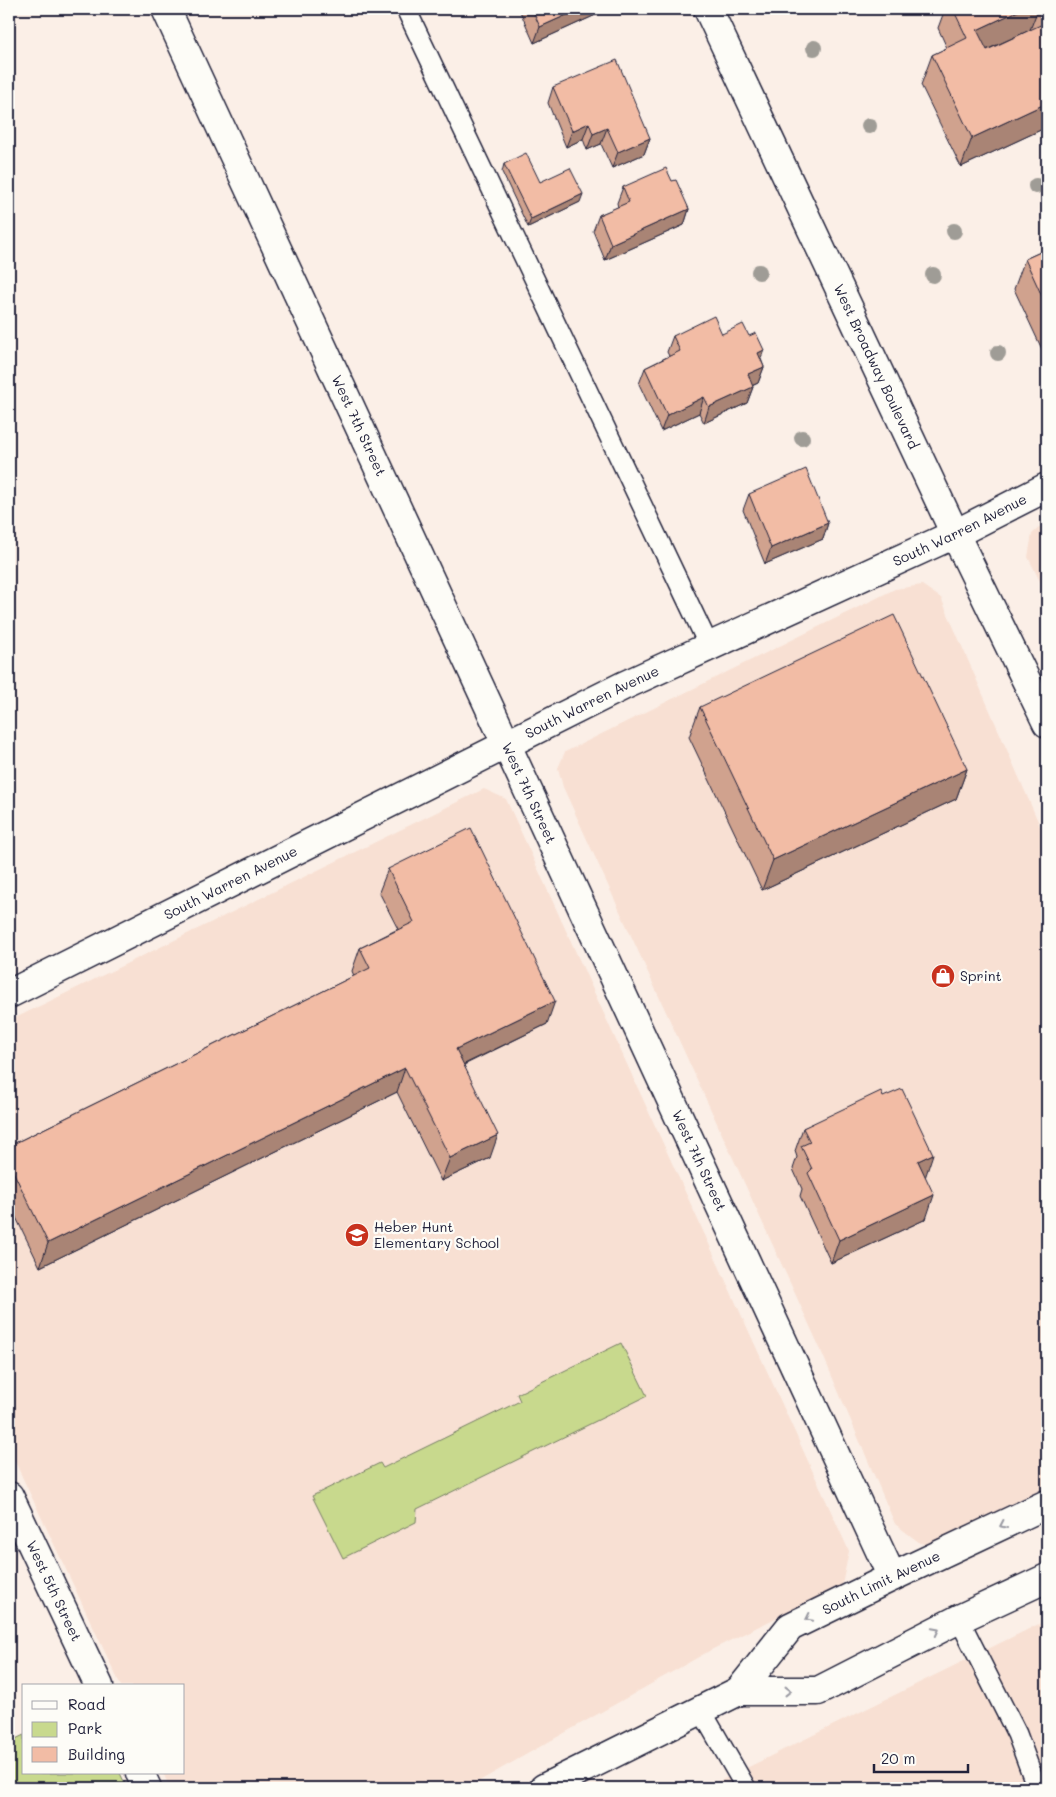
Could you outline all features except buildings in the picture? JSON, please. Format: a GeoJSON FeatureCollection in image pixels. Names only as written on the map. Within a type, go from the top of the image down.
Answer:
{"type":"FeatureCollection","features":[{"type":"Feature","properties":{"kind":"main road","name":"West 7th Street"},"geometry":{"type":"LineString","coordinates":[[166,9],[892,1576]]}},
{"type":"Feature","properties":{"kind":"main road","name":"West Broadway Boulevard"},"geometry":{"type":"LineString","coordinates":[[708,9],[954,534],[1047,723]]}},
{"type":"Feature","properties":{"kind":"main road","name":"South Warren Avenue"},"geometry":{"type":"LineString","coordinates":[[9,994],[623,686],[954,534],[1047,487]]}},
{"type":"Feature","properties":{"kind":"main road","name":"West 5th Street"},"geometry":{"type":"LineString","coordinates":[[9,1496],[98,1684]]}},
{"type":"Feature","properties":{"kind":"main road","name":"South Limit Avenue"},"geometry":{"type":"LineString","coordinates":[[544,1788],[739,1691],[790,1627],[892,1576],[1047,1504]]}},
{"type":"Feature","properties":{"kind":"main road","name":"South Limit Avenue"},"geometry":{"type":"LineString","coordinates":[[739,1691],[818,1690],[1047,1578]]}},
{"type":"Feature","properties":{"kind":"main road"},"geometry":{"type":"LineString","coordinates":[[141,1774],[148,1788]]}},
{"type":"Feature","properties":{"kind":"lane"},"geometry":{"type":"LineString","coordinates":[[406,9],[710,646]]}},
{"type":"Feature","properties":{"kind":"lane"},"geometry":{"type":"LineString","coordinates":[[960,1619],[1017,1734],[1037,1788]]}},
{"type":"Feature","properties":{"kind":"lane"},"geometry":{"type":"LineString","coordinates":[[701,1710],[746,1788]]}},
{"type":"Feature","properties":{"kind":"shaded area"},"geometry":{"type":"Polygon","coordinates":[[[1047,521],[1047,595],[1028,557],[1032,534],[1047,521]]]}},
{"type":"Feature","properties":{"kind":"shaded area"},"geometry":{"type":"Polygon","coordinates":[[[922,585],[941,598],[1047,842],[1047,1497],[943,1547],[920,1543],[895,1524],[819,1346],[563,787],[558,768],[565,752],[895,589],[922,585]]]}},
{"type":"Feature","properties":{"kind":"shaded area","name":"Heber Hunt Elementary School"},"geometry":{"type":"Polygon","coordinates":[[[484,789],[506,799],[849,1551],[842,1585],[711,1650],[467,1788],[170,1788],[163,1774],[185,1774],[185,1684],[120,1684],[9,1449],[9,1021],[484,789]]]}},
{"type":"Feature","properties":{"kind":"shaded area"},"geometry":{"type":"Polygon","coordinates":[[[1047,1620],[1047,1788],[703,1788],[720,1781],[1047,1620]]]}},
{"type":"Feature","properties":{"kind":"green space"},"geometry":{"type":"Polygon","coordinates":[[[621,1343],[647,1396],[417,1509],[416,1522],[343,1558],[312,1496],[380,1463],[383,1468],[520,1401],[517,1394],[621,1343]]]}},
{"type":"Feature","properties":{"kind":"green space"},"geometry":{"type":"Polygon","coordinates":[[[22,1736],[22,1774],[120,1774],[127,1788],[9,1788],[9,1742],[22,1736]]]}},
{"type":"Feature","properties":{"kind":"place","name":"Sprint"},"geometry":{"type":"Point","coordinates":[943,976]}},
{"type":"Feature","properties":{"kind":"place","name":"Heber Hunt Elementary School"},"geometry":{"type":"Point","coordinates":[357,1235]}}]}
